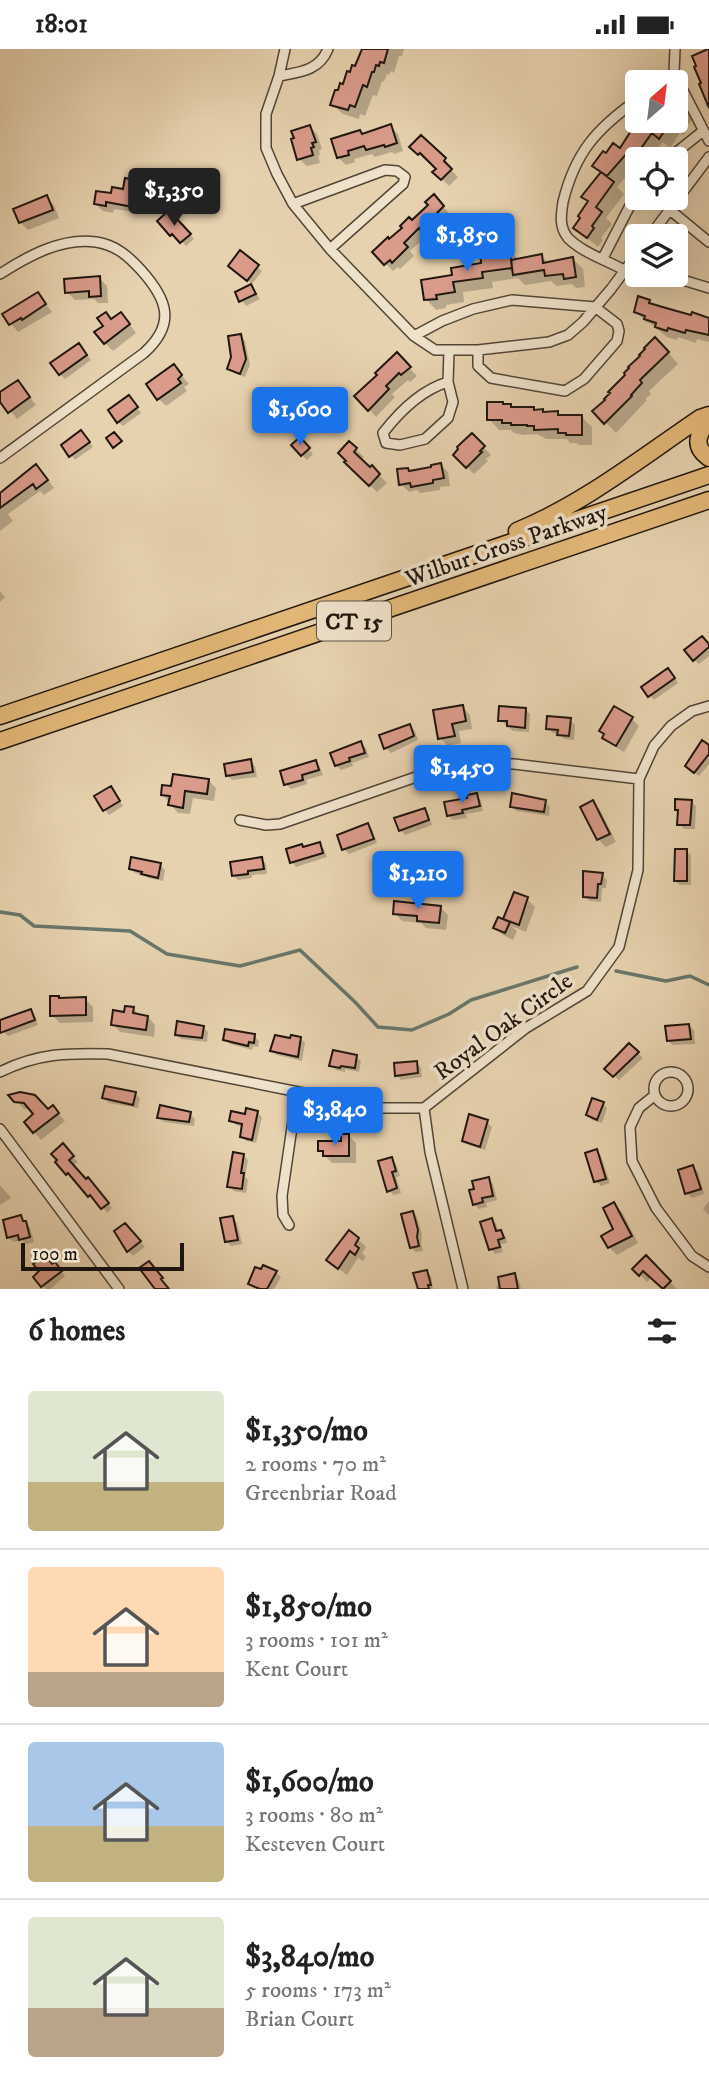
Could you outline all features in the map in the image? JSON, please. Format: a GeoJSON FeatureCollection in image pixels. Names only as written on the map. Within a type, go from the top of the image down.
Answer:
{"type":"FeatureCollection","features":[{"type":"Feature","properties":{"kind":"highway"},"geometry":{"type":"LineString","coordinates":[[447,564],[478,545],[526,527],[562,509],[700,418],[709,415]]}},
{"type":"Feature","properties":{"kind":"highway"},"geometry":{"type":"LineString","coordinates":[[709,420],[697,441],[700,450],[709,458]]}},
{"type":"Feature","properties":{"kind":"highway","name":"Wilbur Cross Parkway"},"geometry":{"type":"LineString","coordinates":[[0,716],[709,475]]}},
{"type":"Feature","properties":{"kind":"highway","name":"Wilbur Cross Parkway"},"geometry":{"type":"LineString","coordinates":[[0,741],[709,500]]}},
{"type":"Feature","properties":{"kind":"street"},"geometry":{"type":"LineString","coordinates":[[285,49],[266,114],[266,148],[293,204],[330,249],[414,336],[435,350],[478,350],[550,342],[568,335],[625,272]]}},
{"type":"Feature","properties":{"kind":"street"},"geometry":{"type":"LineString","coordinates":[[279,76],[311,70],[327,54],[328,49]]}},
{"type":"Feature","properties":{"kind":"street"},"geometry":{"type":"LineString","coordinates":[[674,70],[675,49]]}},
{"type":"Feature","properties":{"kind":"street"},"geometry":{"type":"LineString","coordinates":[[688,101],[709,141]]}},
{"type":"Feature","properties":{"kind":"street"},"geometry":{"type":"LineString","coordinates":[[625,109],[606,123],[587,146],[568,182],[561,214],[561,226],[567,237],[585,251],[625,265]]}},
{"type":"Feature","properties":{"kind":"street"},"geometry":{"type":"LineString","coordinates":[[683,147],[703,131]]}},
{"type":"Feature","properties":{"kind":"street"},"geometry":{"type":"LineString","coordinates":[[688,186],[709,157]]}},
{"type":"Feature","properties":{"kind":"street"},"geometry":{"type":"LineString","coordinates":[[293,204],[384,170],[397,170],[405,177],[403,184],[330,249]]}},
{"type":"Feature","properties":{"kind":"street"},"geometry":{"type":"LineString","coordinates":[[603,258],[628,210]]}},
{"type":"Feature","properties":{"kind":"street"},"geometry":{"type":"LineString","coordinates":[[659,224],[670,210],[709,242]]}},
{"type":"Feature","properties":{"kind":"street"},"geometry":{"type":"LineString","coordinates":[[0,274],[51,248],[77,242],[96,242],[125,253],[152,282],[165,307],[162,333],[154,344],[0,458]]}},
{"type":"Feature","properties":{"kind":"street"},"geometry":{"type":"LineString","coordinates":[[688,282],[709,288]]}},
{"type":"Feature","properties":{"kind":"street"},"geometry":{"type":"LineString","coordinates":[[414,336],[473,309],[512,300],[595,307],[617,324],[619,331],[617,341],[584,379],[565,391],[491,378],[478,366],[478,350]]}},
{"type":"Feature","properties":{"kind":"street"},"geometry":{"type":"LineString","coordinates":[[448,382],[424,391],[392,421],[383,433],[386,443],[400,445],[425,439],[448,418],[453,402],[448,382],[449,351]]}},
{"type":"Feature","properties":{"kind":"street","name":"Royal Oak Circle"},"geometry":{"type":"LineString","coordinates":[[0,1072],[22,1062],[63,1053],[108,1054],[379,1108],[424,1108],[526,1028],[587,991],[619,947],[638,870],[639,779],[654,746],[671,726],[692,711],[709,706]]}},
{"type":"Feature","properties":{"kind":"street"},"geometry":{"type":"LineString","coordinates":[[240,820],[266,825],[280,824],[416,777],[464,765],[514,764],[639,779]]}},
{"type":"Feature","properties":{"kind":"street"},"geometry":{"type":"LineString","coordinates":[[289,1225],[283,1215],[282,1196],[297,1093]]}},
{"type":"Feature","properties":{"kind":"street"},"geometry":{"type":"LineString","coordinates":[[655,1095],[639,1108],[630,1128],[632,1161],[656,1208],[692,1256],[709,1267]]}},
{"type":"Feature","properties":{"kind":"street"},"geometry":{"type":"LineString","coordinates":[[424,1108],[430,1152],[463,1289]]}},
{"type":"Feature","properties":{"kind":"street"},"geometry":{"type":"LineString","coordinates":[[0,1129],[119,1289]]}},
{"type":"Feature","properties":{"kind":"building"},"geometry":{"type":"Polygon","coordinates":[[[362,49],[388,49],[384,63],[376,65],[367,87],[363,85],[355,107],[350,105],[348,110],[330,105],[335,90],[338,90],[340,83],[343,84],[352,65],[355,66],[362,49]]]}},
{"type":"Feature","properties":{"kind":"building"},"geometry":{"type":"Polygon","coordinates":[[[709,49],[709,108],[692,56],[709,49]]]}},
{"type":"Feature","properties":{"kind":"building"},"geometry":{"type":"Polygon","coordinates":[[[391,124],[397,143],[366,150],[364,146],[348,151],[349,155],[337,158],[331,139],[360,130],[362,134],[391,124]]]}},
{"type":"Feature","properties":{"kind":"building"},"geometry":{"type":"Polygon","coordinates":[[[310,125],[316,142],[312,143],[313,155],[297,160],[291,131],[310,125]]]}},
{"type":"Feature","properties":{"kind":"building"},"geometry":{"type":"Polygon","coordinates":[[[630,133],[652,133],[642,147],[625,147],[625,155],[607,176],[592,166],[613,143],[620,148],[630,133]]]}},
{"type":"Feature","properties":{"kind":"building"},"geometry":{"type":"Polygon","coordinates":[[[652,133],[663,133],[659,139],[652,133]]]}},
{"type":"Feature","properties":{"kind":"building"},"geometry":{"type":"Polygon","coordinates":[[[421,135],[446,158],[444,161],[452,169],[441,180],[432,172],[436,169],[420,153],[418,155],[409,147],[421,135]]]}},
{"type":"Feature","properties":{"kind":"building"},"geometry":{"type":"Polygon","coordinates":[[[601,172],[614,182],[596,207],[602,212],[587,238],[573,228],[588,201],[581,197],[601,172]]]}},
{"type":"Feature","properties":{"kind":"building"},"geometry":{"type":"Polygon","coordinates":[[[125,178],[137,180],[133,207],[106,202],[106,206],[94,204],[96,191],[111,193],[112,187],[123,189],[125,178]]]}},
{"type":"Feature","properties":{"kind":"building"},"geometry":{"type":"Polygon","coordinates":[[[434,194],[444,206],[436,214],[438,216],[421,231],[419,228],[404,243],[408,247],[392,263],[390,260],[384,265],[372,252],[402,228],[400,226],[409,217],[412,220],[428,205],[425,202],[434,194]]]}},
{"type":"Feature","properties":{"kind":"building"},"geometry":{"type":"Polygon","coordinates":[[[47,195],[53,210],[19,223],[13,209],[47,195]]]}},
{"type":"Feature","properties":{"kind":"building"},"geometry":{"type":"Polygon","coordinates":[[[167,212],[191,234],[180,243],[157,221],[167,212]]]}},
{"type":"Feature","properties":{"kind":"building"},"geometry":{"type":"Polygon","coordinates":[[[510,248],[512,268],[482,272],[483,278],[453,282],[455,292],[436,295],[437,299],[424,300],[421,280],[452,275],[451,268],[481,263],[480,252],[510,248]]]}},
{"type":"Feature","properties":{"kind":"building"},"geometry":{"type":"Polygon","coordinates":[[[240,250],[259,265],[247,281],[228,266],[240,250]]]}},
{"type":"Feature","properties":{"kind":"building"},"geometry":{"type":"Polygon","coordinates":[[[542,254],[543,263],[573,257],[576,277],[564,279],[563,274],[545,276],[544,270],[513,275],[511,260],[542,254]]]}},
{"type":"Feature","properties":{"kind":"building"},"geometry":{"type":"Polygon","coordinates":[[[100,276],[101,296],[89,297],[89,291],[65,293],[64,279],[100,276]]]}},
{"type":"Feature","properties":{"kind":"building"},"geometry":{"type":"Polygon","coordinates":[[[251,284],[256,294],[239,302],[235,292],[251,284]]]}},
{"type":"Feature","properties":{"kind":"building"},"geometry":{"type":"Polygon","coordinates":[[[38,292],[46,304],[9,325],[2,314],[38,292]]]}},
{"type":"Feature","properties":{"kind":"building"},"geometry":{"type":"Polygon","coordinates":[[[638,296],[650,300],[649,303],[709,318],[709,335],[668,328],[667,331],[655,327],[656,323],[634,312],[638,296]]]}},
{"type":"Feature","properties":{"kind":"building"},"geometry":{"type":"Polygon","coordinates":[[[106,312],[111,319],[121,312],[130,324],[104,344],[94,332],[103,326],[97,318],[106,312]]]}},
{"type":"Feature","properties":{"kind":"building"},"geometry":{"type":"Polygon","coordinates":[[[241,334],[246,359],[240,374],[227,369],[231,357],[228,336],[241,334]]]}},
{"type":"Feature","properties":{"kind":"building"},"geometry":{"type":"Polygon","coordinates":[[[655,337],[669,352],[640,380],[642,383],[632,396],[604,424],[592,411],[605,400],[610,393],[608,392],[655,337]]]}},
{"type":"Feature","properties":{"kind":"building"},"geometry":{"type":"Polygon","coordinates":[[[79,343],[87,355],[59,375],[50,363],[79,343]]]}},
{"type":"Feature","properties":{"kind":"building"},"geometry":{"type":"Polygon","coordinates":[[[397,352],[411,367],[401,375],[399,373],[386,386],[389,389],[368,411],[354,396],[397,352]]]}},
{"type":"Feature","properties":{"kind":"building"},"geometry":{"type":"Polygon","coordinates":[[[174,364],[182,375],[178,379],[181,383],[157,400],[146,384],[174,364]]]}},
{"type":"Feature","properties":{"kind":"building"},"geometry":{"type":"Polygon","coordinates":[[[18,380],[30,397],[8,413],[0,402],[0,392],[18,380]]]}},
{"type":"Feature","properties":{"kind":"building"},"geometry":{"type":"Polygon","coordinates":[[[129,395],[138,407],[117,423],[108,410],[129,395]]]}},
{"type":"Feature","properties":{"kind":"building"},"geometry":{"type":"Polygon","coordinates":[[[487,402],[503,402],[511,404],[511,407],[534,407],[534,410],[543,409],[543,412],[558,411],[558,415],[582,415],[582,435],[558,433],[558,429],[534,430],[534,426],[487,420],[487,402]]]}},
{"type":"Feature","properties":{"kind":"building"},"geometry":{"type":"Polygon","coordinates":[[[81,430],[90,442],[69,457],[61,445],[81,430]]]}},
{"type":"Feature","properties":{"kind":"building"},"geometry":{"type":"Polygon","coordinates":[[[114,432],[122,441],[113,448],[106,438],[114,432]]]}},
{"type":"Feature","properties":{"kind":"building"},"geometry":{"type":"Polygon","coordinates":[[[472,433],[485,446],[466,468],[453,455],[457,447],[472,433]]]}},
{"type":"Feature","properties":{"kind":"building"},"geometry":{"type":"Polygon","coordinates":[[[300,437],[310,448],[301,456],[291,445],[300,437]]]}},
{"type":"Feature","properties":{"kind":"building"},"geometry":{"type":"Polygon","coordinates":[[[349,441],[357,448],[354,452],[380,474],[369,486],[338,453],[349,441]]]}},
{"type":"Feature","properties":{"kind":"building"},"geometry":{"type":"Polygon","coordinates":[[[441,463],[444,478],[411,487],[410,483],[399,485],[397,469],[408,468],[409,471],[441,463]]]}},
{"type":"Feature","properties":{"kind":"building"},"geometry":{"type":"Polygon","coordinates":[[[36,464],[48,480],[36,489],[33,484],[0,508],[0,493],[36,464]]]}},
{"type":"Feature","properties":{"kind":"building"},"geometry":{"type":"Polygon","coordinates":[[[702,636],[709,647],[693,661],[684,650],[702,636]]]}},
{"type":"Feature","properties":{"kind":"building"},"geometry":{"type":"Polygon","coordinates":[[[668,668],[675,678],[648,697],[641,687],[668,668]]]}},
{"type":"Feature","properties":{"kind":"building"},"geometry":{"type":"Polygon","coordinates":[[[463,705],[466,721],[452,724],[455,736],[438,739],[433,710],[463,705]]]}},
{"type":"Feature","properties":{"kind":"building"},"geometry":{"type":"Polygon","coordinates":[[[499,706],[526,708],[525,728],[507,726],[507,721],[498,721],[499,706]]]}},
{"type":"Feature","properties":{"kind":"building"},"geometry":{"type":"Polygon","coordinates":[[[614,706],[633,717],[616,746],[602,738],[604,734],[599,731],[614,706]]]}},
{"type":"Feature","properties":{"kind":"building"},"geometry":{"type":"Polygon","coordinates":[[[547,716],[571,718],[569,736],[557,735],[558,730],[546,729],[547,716]]]}},
{"type":"Feature","properties":{"kind":"building"},"geometry":{"type":"Polygon","coordinates":[[[410,724],[414,736],[384,749],[379,735],[410,724]]]}},
{"type":"Feature","properties":{"kind":"building"},"geometry":{"type":"Polygon","coordinates":[[[702,740],[709,745],[709,754],[694,773],[685,766],[702,740]]]}},
{"type":"Feature","properties":{"kind":"building"},"geometry":{"type":"Polygon","coordinates":[[[361,741],[365,753],[335,766],[330,753],[361,741]]]}},
{"type":"Feature","properties":{"kind":"building"},"geometry":{"type":"Polygon","coordinates":[[[251,759],[253,772],[226,776],[224,764],[251,759]]]}},
{"type":"Feature","properties":{"kind":"building"},"geometry":{"type":"Polygon","coordinates":[[[316,760],[319,770],[302,775],[303,780],[284,785],[280,771],[316,760]]]}},
{"type":"Feature","properties":{"kind":"building"},"geometry":{"type":"Polygon","coordinates":[[[173,774],[209,779],[207,794],[185,791],[183,808],[168,805],[170,796],[161,795],[162,785],[171,786],[173,774]]]}},
{"type":"Feature","properties":{"kind":"building"},"geometry":{"type":"Polygon","coordinates":[[[111,786],[120,801],[103,811],[94,796],[111,786]]]}},
{"type":"Feature","properties":{"kind":"building"},"geometry":{"type":"Polygon","coordinates":[[[477,793],[480,806],[447,816],[444,802],[467,798],[467,795],[477,793]]]}},
{"type":"Feature","properties":{"kind":"building"},"geometry":{"type":"Polygon","coordinates":[[[512,793],[546,800],[544,812],[510,807],[512,793]]]}},
{"type":"Feature","properties":{"kind":"building"},"geometry":{"type":"Polygon","coordinates":[[[675,799],[692,800],[690,825],[677,825],[678,810],[675,810],[675,799]]]}},
{"type":"Feature","properties":{"kind":"building"},"geometry":{"type":"Polygon","coordinates":[[[593,800],[610,834],[597,840],[580,807],[593,800]]]}},
{"type":"Feature","properties":{"kind":"building"},"geometry":{"type":"Polygon","coordinates":[[[425,808],[429,820],[399,831],[394,818],[425,808]]]}},
{"type":"Feature","properties":{"kind":"building"},"geometry":{"type":"Polygon","coordinates":[[[368,823],[374,839],[342,850],[337,835],[368,823]]]}},
{"type":"Feature","properties":{"kind":"building"},"geometry":{"type":"Polygon","coordinates":[[[320,842],[323,853],[290,863],[286,849],[320,842]]]}},
{"type":"Feature","properties":{"kind":"building"},"geometry":{"type":"Polygon","coordinates":[[[675,849],[687,849],[687,881],[674,881],[675,849]]]}},
{"type":"Feature","properties":{"kind":"building"},"geometry":{"type":"Polygon","coordinates":[[[131,857],[161,863],[158,878],[129,869],[131,857]]]}},
{"type":"Feature","properties":{"kind":"building"},"geometry":{"type":"Polygon","coordinates":[[[262,857],[264,869],[232,876],[230,862],[262,857]]]}},
{"type":"Feature","properties":{"kind":"building"},"geometry":{"type":"Polygon","coordinates":[[[583,871],[603,873],[601,884],[598,884],[597,898],[583,897],[583,871]]]}},
{"type":"Feature","properties":{"kind":"building"},"geometry":{"type":"Polygon","coordinates":[[[514,892],[528,897],[519,925],[503,919],[514,892]]]}},
{"type":"Feature","properties":{"kind":"building"},"geometry":{"type":"Polygon","coordinates":[[[394,901],[441,906],[439,923],[417,921],[417,916],[393,914],[394,901]]]}},
{"type":"Feature","properties":{"kind":"building"},"geometry":{"type":"Polygon","coordinates":[[[498,917],[510,922],[505,933],[493,928],[498,917]]]}},
{"type":"Feature","properties":{"kind":"building"},"geometry":{"type":"Polygon","coordinates":[[[50,996],[86,997],[86,1015],[50,1016],[50,996]]]}},
{"type":"Feature","properties":{"kind":"building"},"geometry":{"type":"Polygon","coordinates":[[[125,1006],[134,1007],[133,1013],[148,1016],[146,1030],[111,1025],[113,1010],[124,1012],[125,1006]]]}},
{"type":"Feature","properties":{"kind":"building"},"geometry":{"type":"Polygon","coordinates":[[[31,1009],[35,1020],[0,1033],[0,1020],[31,1009]]]}},
{"type":"Feature","properties":{"kind":"building"},"geometry":{"type":"Polygon","coordinates":[[[177,1021],[204,1026],[202,1038],[175,1035],[177,1021]]]}},
{"type":"Feature","properties":{"kind":"building"},"geometry":{"type":"Polygon","coordinates":[[[689,1024],[691,1039],[667,1041],[665,1026],[689,1024]]]}},
{"type":"Feature","properties":{"kind":"building"},"geometry":{"type":"Polygon","coordinates":[[[225,1029],[255,1034],[254,1043],[249,1042],[248,1046],[223,1040],[225,1029]]]}},
{"type":"Feature","properties":{"kind":"building"},"geometry":{"type":"Polygon","coordinates":[[[275,1035],[301,1037],[298,1057],[270,1051],[275,1035]]]}},
{"type":"Feature","properties":{"kind":"building"},"geometry":{"type":"Polygon","coordinates":[[[629,1043],[639,1052],[613,1077],[604,1069],[629,1043]]]}},
{"type":"Feature","properties":{"kind":"building"},"geometry":{"type":"Polygon","coordinates":[[[333,1050],[357,1055],[355,1068],[329,1066],[333,1050]]]}},
{"type":"Feature","properties":{"kind":"building"},"geometry":{"type":"Polygon","coordinates":[[[417,1061],[418,1073],[395,1076],[394,1063],[417,1061]]]}},
{"type":"Feature","properties":{"kind":"building"},"geometry":{"type":"Polygon","coordinates":[[[105,1086],[136,1092],[133,1105],[102,1098],[105,1086]]]}},
{"type":"Feature","properties":{"kind":"building"},"geometry":{"type":"Polygon","coordinates":[[[20,1092],[35,1095],[48,1109],[53,1105],[59,1113],[33,1133],[24,1122],[33,1114],[24,1103],[14,1102],[8,1095],[20,1092]]]}},
{"type":"Feature","properties":{"kind":"building"},"geometry":{"type":"Polygon","coordinates":[[[592,1098],[604,1102],[597,1120],[586,1115],[592,1098]]]}},
{"type":"Feature","properties":{"kind":"building"},"geometry":{"type":"Polygon","coordinates":[[[160,1105],[191,1112],[189,1122],[157,1118],[160,1105]]]}},
{"type":"Feature","properties":{"kind":"building"},"geometry":{"type":"Polygon","coordinates":[[[246,1108],[258,1111],[252,1140],[240,1137],[242,1124],[229,1121],[231,1111],[245,1114],[246,1108]]]}},
{"type":"Feature","properties":{"kind":"building"},"geometry":{"type":"Polygon","coordinates":[[[469,1114],[488,1120],[480,1147],[462,1141],[469,1114]]]}},
{"type":"Feature","properties":{"kind":"building"},"geometry":{"type":"Polygon","coordinates":[[[341,1134],[349,1134],[349,1156],[323,1156],[323,1151],[318,1151],[318,1141],[341,1141],[341,1134]]]}},
{"type":"Feature","properties":{"kind":"building"},"geometry":{"type":"Polygon","coordinates":[[[63,1143],[74,1156],[69,1160],[86,1179],[88,1177],[109,1203],[101,1209],[55,1162],[57,1160],[51,1154],[63,1143]]]}},
{"type":"Feature","properties":{"kind":"building"},"geometry":{"type":"Polygon","coordinates":[[[597,1149],[606,1179],[594,1182],[585,1153],[597,1149]]]}},
{"type":"Feature","properties":{"kind":"building"},"geometry":{"type":"Polygon","coordinates":[[[233,1152],[244,1154],[242,1189],[227,1187],[233,1152]]]}},
{"type":"Feature","properties":{"kind":"building"},"geometry":{"type":"Polygon","coordinates":[[[392,1157],[396,1171],[392,1172],[397,1188],[387,1192],[378,1161],[392,1157]]]}},
{"type":"Feature","properties":{"kind":"building"},"geometry":{"type":"Polygon","coordinates":[[[693,1165],[701,1189],[685,1194],[678,1170],[693,1165]]]}},
{"type":"Feature","properties":{"kind":"building"},"geometry":{"type":"Polygon","coordinates":[[[489,1177],[493,1196],[482,1198],[483,1202],[473,1205],[469,1190],[474,1189],[472,1181],[489,1177]]]}},
{"type":"Feature","properties":{"kind":"building"},"geometry":{"type":"Polygon","coordinates":[[[614,1202],[632,1236],[608,1248],[601,1236],[613,1229],[603,1208],[614,1202]]]}},
{"type":"Feature","properties":{"kind":"building"},"geometry":{"type":"Polygon","coordinates":[[[413,1211],[419,1246],[410,1248],[401,1214],[413,1211]]]}},
{"type":"Feature","properties":{"kind":"building"},"geometry":{"type":"Polygon","coordinates":[[[21,1215],[23,1221],[26,1221],[30,1237],[19,1240],[18,1235],[7,1238],[3,1220],[21,1215]]]}},
{"type":"Feature","properties":{"kind":"building"},"geometry":{"type":"Polygon","coordinates":[[[233,1216],[238,1240],[225,1242],[220,1218],[233,1216]]]}},
{"type":"Feature","properties":{"kind":"building"},"geometry":{"type":"Polygon","coordinates":[[[492,1218],[496,1231],[501,1230],[504,1238],[498,1240],[500,1247],[489,1250],[480,1222],[492,1218]]]}},
{"type":"Feature","properties":{"kind":"building"},"geometry":{"type":"Polygon","coordinates":[[[125,1223],[141,1241],[127,1252],[114,1231],[125,1223]]]}},
{"type":"Feature","properties":{"kind":"building"},"geometry":{"type":"Polygon","coordinates":[[[349,1230],[359,1238],[355,1245],[359,1248],[355,1255],[350,1251],[338,1269],[326,1260],[349,1230]]]}},
{"type":"Feature","properties":{"kind":"building"},"geometry":{"type":"Polygon","coordinates":[[[45,1255],[62,1271],[41,1287],[33,1277],[39,1271],[33,1264],[45,1255]]]}},
{"type":"Feature","properties":{"kind":"building"},"geometry":{"type":"Polygon","coordinates":[[[646,1255],[671,1281],[663,1289],[643,1271],[639,1276],[632,1269],[646,1255]]]}},
{"type":"Feature","properties":{"kind":"building"},"geometry":{"type":"Polygon","coordinates":[[[149,1261],[169,1289],[155,1289],[139,1268],[149,1261]]]}},
{"type":"Feature","properties":{"kind":"building"},"geometry":{"type":"Polygon","coordinates":[[[263,1265],[277,1271],[267,1289],[248,1284],[255,1267],[261,1269],[263,1265]]]}},
{"type":"Feature","properties":{"kind":"building"},"geometry":{"type":"Polygon","coordinates":[[[427,1270],[431,1285],[428,1285],[429,1289],[418,1289],[413,1273],[427,1270]]]}},
{"type":"Feature","properties":{"kind":"building"},"geometry":{"type":"Polygon","coordinates":[[[515,1273],[518,1289],[500,1289],[498,1277],[515,1273]]]}},
{"type":"Feature","properties":{"kind":"waterway"},"geometry":{"type":"LineString","coordinates":[[0,912],[20,915],[34,926],[130,931],[167,954],[240,966],[300,950],[378,1027],[412,1030],[449,1014],[471,1000],[577,967]]}},
{"type":"Feature","properties":{"kind":"waterway"},"geometry":{"type":"LineString","coordinates":[[616,971],[666,981],[690,976],[709,985]]}}]}
